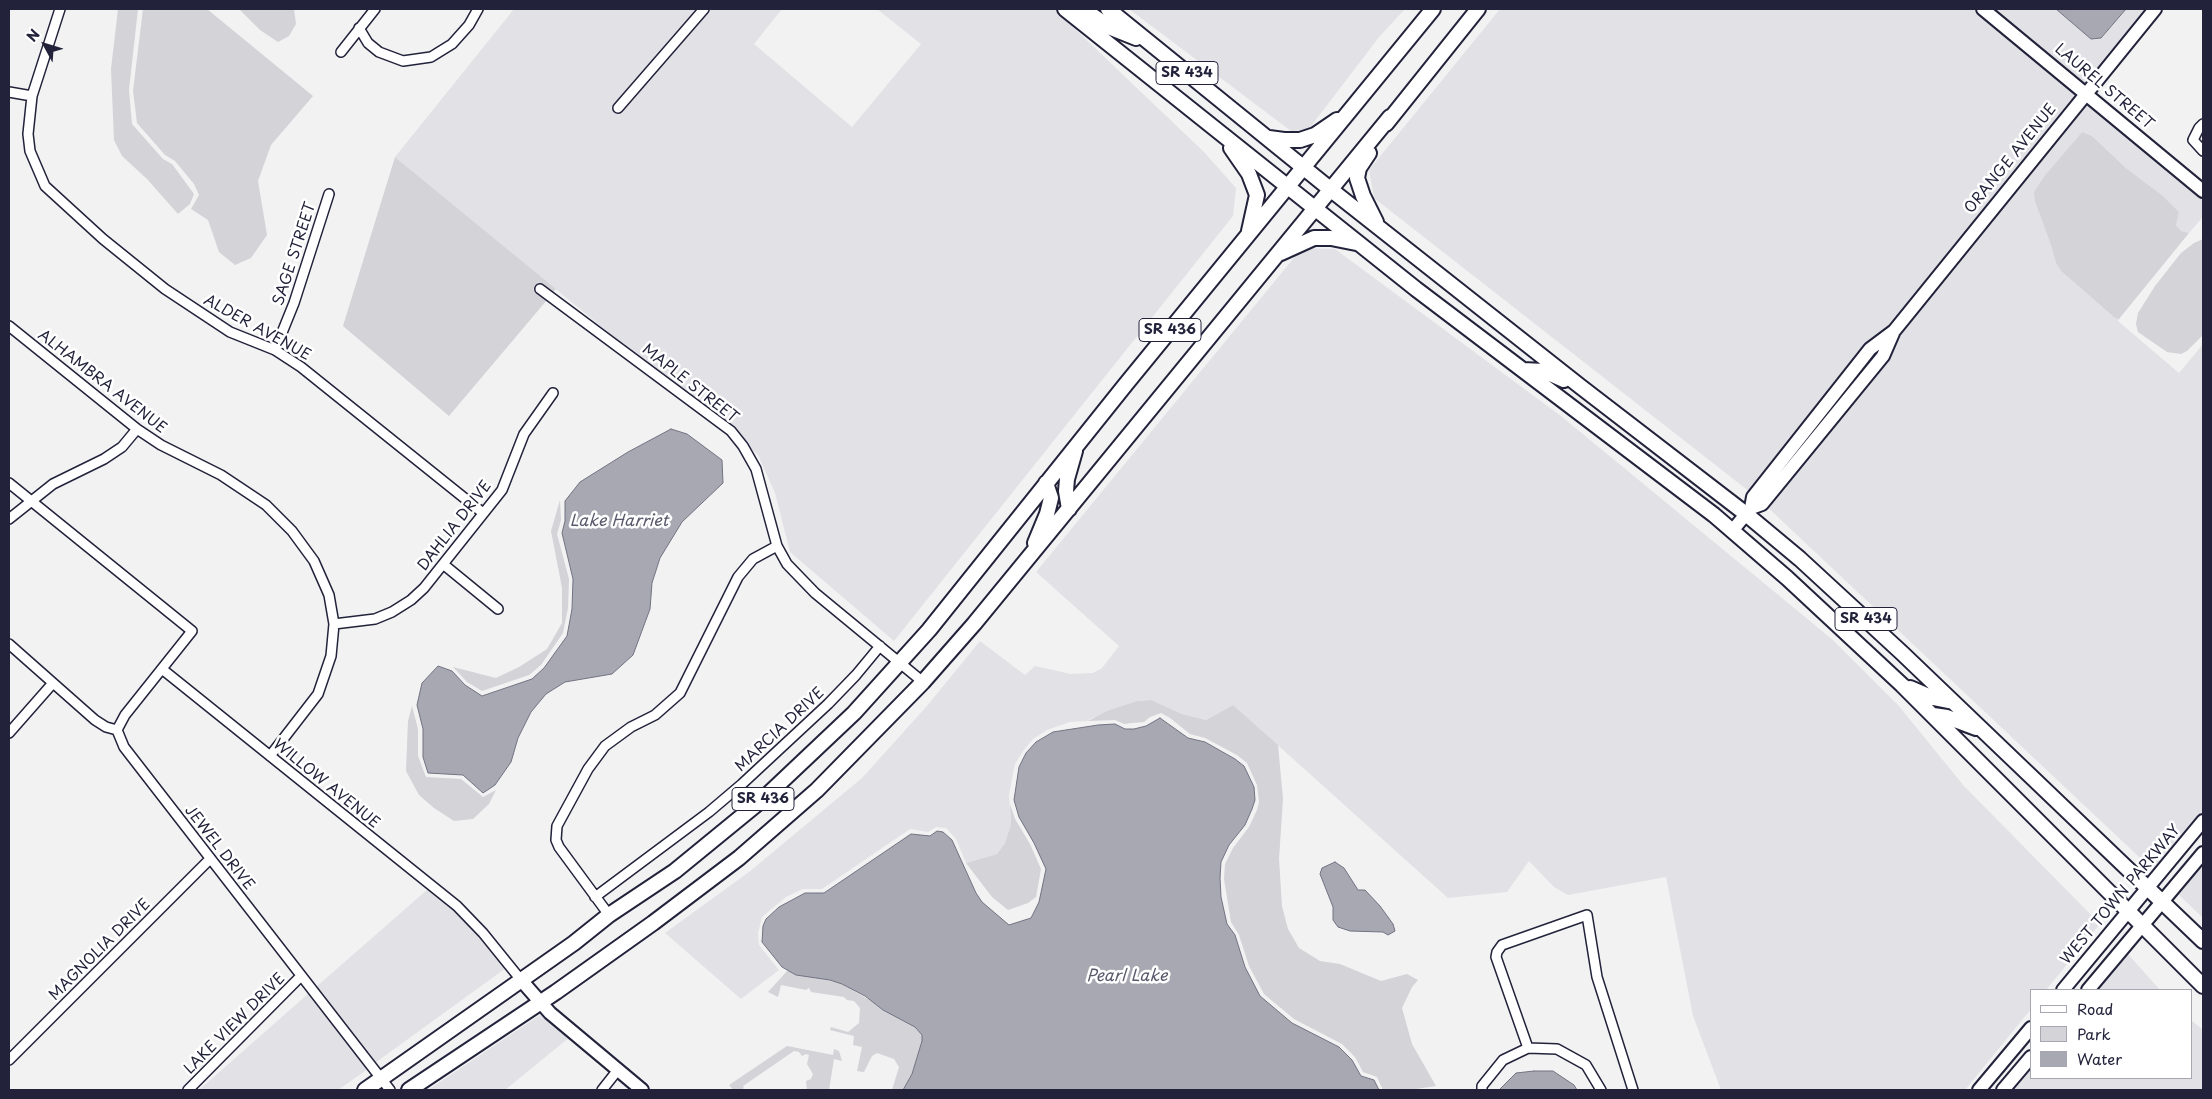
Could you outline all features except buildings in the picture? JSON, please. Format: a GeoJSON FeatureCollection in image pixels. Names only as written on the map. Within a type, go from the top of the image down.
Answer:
{"type":"FeatureCollection","features":[{"type":"Feature","properties":{"kind":"main road","name":"SR 434"},"geometry":{"type":"LineString","coordinates":[[1065,9],[1225,139],[1359,244],[1732,531],[1844,629],[1902,685],[2203,986]]}},
{"type":"Feature","properties":{"kind":"main road"},"geometry":{"type":"LineString","coordinates":[[1083,9],[1111,28],[1151,44]]}},
{"type":"Feature","properties":{"kind":"main road","name":"SR 434"},"geometry":{"type":"LineString","coordinates":[[1108,9],[1330,189],[1581,387],[1749,511],[1852,605],[2149,888],[2203,942]]}},
{"type":"Feature","properties":{"kind":"main road","name":"SR 436"},"geometry":{"type":"LineString","coordinates":[[365,1090],[521,980],[609,915],[675,871],[763,799],[854,713],[947,608],[1078,443],[1433,9]]}},
{"type":"Feature","properties":{"kind":"main road","name":"SR 436"},"geometry":{"type":"LineString","coordinates":[[409,1090],[653,923],[739,858],[817,790],[923,682],[974,624],[1478,9]]}},
{"type":"Feature","properties":{"kind":"main road"},"geometry":{"type":"LineString","coordinates":[[1267,138],[1284,140],[1315,135],[1348,113]]}},
{"type":"Feature","properties":{"kind":"main road"},"geometry":{"type":"LineString","coordinates":[[1377,225],[1363,196],[1357,178],[1360,168],[1390,117]]}},
{"type":"Feature","properties":{"kind":"main road"},"geometry":{"type":"LineString","coordinates":[[1225,139],[1248,174],[1257,195],[1255,211],[1247,237]]}},
{"type":"Feature","properties":{"kind":"main road"},"geometry":{"type":"LineString","coordinates":[[1276,255],[1314,238],[1331,238],[1359,244]]}},
{"type":"Feature","properties":{"kind":"main road"},"geometry":{"type":"LineString","coordinates":[[1523,370],[1544,371],[1581,387]]}},
{"type":"Feature","properties":{"kind":"main road"},"geometry":{"type":"LineString","coordinates":[[1069,509],[1066,491],[1067,479],[1078,443]]}},
{"type":"Feature","properties":{"kind":"main road"},"geometry":{"type":"LineString","coordinates":[[1027,560],[1047,514],[1051,498],[1046,483]]}},
{"type":"Feature","properties":{"kind":"main road"},"geometry":{"type":"LineString","coordinates":[[1902,685],[1933,698],[1953,702]]}},
{"type":"Feature","properties":{"kind":"main road"},"geometry":{"type":"LineString","coordinates":[[1933,715],[1947,717],[1982,730]]}},
{"type":"Feature","properties":{"kind":"street","name":"ALDER AVENUE"},"geometry":{"type":"LineString","coordinates":[[60,9],[32,96],[28,134],[30,151],[44,186],[103,239],[165,289],[230,332],[275,350],[301,367],[483,513]]}},
{"type":"Feature","properties":{"kind":"street"},"geometry":{"type":"LineString","coordinates":[[341,52],[375,9]]}},
{"type":"Feature","properties":{"kind":"street"},"geometry":{"type":"LineString","coordinates":[[359,28],[368,44],[379,52],[403,61],[431,57],[452,44],[469,25],[478,9]]}},
{"type":"Feature","properties":{"kind":"street"},"geometry":{"type":"LineString","coordinates":[[618,108],[704,9]]}},
{"type":"Feature","properties":{"kind":"street","name":"LAUREL STREET"},"geometry":{"type":"LineString","coordinates":[[1984,9],[2203,191]]}},
{"type":"Feature","properties":{"kind":"street","name":"ORANGE AVENUE"},"geometry":{"type":"LineString","coordinates":[[1732,531],[1749,511],[1762,504],[1883,356],[1894,331],[2155,9]]}},
{"type":"Feature","properties":{"kind":"street"},"geometry":{"type":"LineString","coordinates":[[9,92],[32,96]]}},
{"type":"Feature","properties":{"kind":"street"},"geometry":{"type":"LineString","coordinates":[[2203,124],[2193,140],[2203,151]]}},
{"type":"Feature","properties":{"kind":"street","name":"SAGE STREET"},"geometry":{"type":"LineString","coordinates":[[275,350],[294,303],[329,194]]}},
{"type":"Feature","properties":{"kind":"street","name":"MAPLE STREET"},"geometry":{"type":"LineString","coordinates":[[540,288],[730,431],[743,446],[756,468],[776,546],[787,564],[803,581],[923,682]]}},
{"type":"Feature","properties":{"kind":"street","name":"ALHAMBRA AVENUE"},"geometry":{"type":"LineString","coordinates":[[9,326],[137,429],[161,446],[240,487],[266,505],[292,531],[314,562],[329,595],[334,624],[331,656],[318,694],[270,756]]}},
{"type":"Feature","properties":{"kind":"street","name":"DAHLIA DRIVE"},"geometry":{"type":"LineString","coordinates":[[334,624],[375,619],[392,612],[424,588],[502,490],[524,434],[554,393]]}},
{"type":"Feature","properties":{"kind":"street"},"geometry":{"type":"LineString","coordinates":[[9,519],[30,500],[53,484],[104,459],[122,447],[137,429]]}},
{"type":"Feature","properties":{"kind":"street"},"geometry":{"type":"LineString","coordinates":[[9,483],[192,631],[125,715],[117,730],[106,727],[95,720],[9,644]]}},
{"type":"Feature","properties":{"kind":"street"},"geometry":{"type":"LineString","coordinates":[[609,915],[559,847],[556,840],[557,826],[588,768],[605,746],[631,727],[655,715],[680,693],[738,577],[754,559],[776,546]]}},
{"type":"Feature","properties":{"kind":"street"},"geometry":{"type":"LineString","coordinates":[[443,564],[498,609]]}},
{"type":"Feature","properties":{"kind":"street","name":"MARCIA DRIVE"},"geometry":{"type":"LineString","coordinates":[[596,897],[709,812],[742,784],[828,704],[880,646]]}},
{"type":"Feature","properties":{"kind":"street","name":"WILLOW AVENUE"},"geometry":{"type":"LineString","coordinates":[[162,669],[457,906],[489,940],[521,980]]}},
{"type":"Feature","properties":{"kind":"street"},"geometry":{"type":"LineString","coordinates":[[9,733],[54,683]]}},
{"type":"Feature","properties":{"kind":"street","name":"JEWEL DRIVE"},"geometry":{"type":"LineString","coordinates":[[117,730],[124,747],[390,1090]]}},
{"type":"Feature","properties":{"kind":"street","name":"WEST TOWN PARKWAY"},"geometry":{"type":"LineString","coordinates":[[2064,989],[2203,821]]}},
{"type":"Feature","properties":{"kind":"street"},"geometry":{"type":"LineString","coordinates":[[2089,989],[2203,853]]}},
{"type":"Feature","properties":{"kind":"street","name":"MAGNOLIA DRIVE"},"geometry":{"type":"LineString","coordinates":[[9,1060],[210,859]]}},
{"type":"Feature","properties":{"kind":"street"},"geometry":{"type":"LineString","coordinates":[[1526,1044],[1496,957],[1497,952],[1502,945],[1587,915],[1597,978],[1633,1090]]}},
{"type":"Feature","properties":{"kind":"street","name":"LAKE VIEW DRIVE"},"geometry":{"type":"LineString","coordinates":[[188,1090],[301,976]]}},
{"type":"Feature","properties":{"kind":"street"},"geometry":{"type":"LineString","coordinates":[[521,980],[540,1002],[642,1090]]}},
{"type":"Feature","properties":{"kind":"street"},"geometry":{"type":"LineString","coordinates":[[1979,1090],[2030,1029]]}},
{"type":"Feature","properties":{"kind":"street"},"geometry":{"type":"LineString","coordinates":[[1482,1090],[1482,1086],[1503,1060],[1526,1044],[1557,1049],[1586,1065],[1601,1090]]}},
{"type":"Feature","properties":{"kind":"street"},"geometry":{"type":"LineString","coordinates":[[2003,1090],[2030,1058]]}},
{"type":"Feature","properties":{"kind":"street"},"geometry":{"type":"LineString","coordinates":[[602,1090],[617,1070]]}},
{"type":"Feature","properties":{"kind":"shaded area"},"geometry":{"type":"Polygon","coordinates":[[[514,9],[697,9],[611,108],[619,115],[710,9],[782,9],[754,44],[852,127],[921,44],[877,9],[1054,9],[1204,152],[1236,188],[1233,216],[894,641],[790,552],[775,493],[758,455],[734,428],[625,346],[395,157],[514,9]]]}},
{"type":"Feature","properties":{"kind":"shaded area"},"geometry":{"type":"Polygon","coordinates":[[[1129,9],[1405,9],[1380,36],[1308,130],[1291,131],[1129,9]]]}},
{"type":"Feature","properties":{"kind":"shaded area"},"geometry":{"type":"Polygon","coordinates":[[[1500,9],[1976,9],[2078,94],[1755,496],[1374,198],[1369,170],[1500,9]]]}},
{"type":"Feature","properties":{"kind":"shaded area"},"geometry":{"type":"Polygon","coordinates":[[[1991,9],[2056,9],[2091,39],[2101,38],[2126,9],[2148,9],[2084,86],[1991,9]]]}},
{"type":"Feature","properties":{"kind":"shaded area"},"geometry":{"type":"Polygon","coordinates":[[[2087,100],[2203,197],[2203,219],[2189,233],[2181,231],[2176,225],[2179,212],[2163,196],[2126,168],[2092,136],[2082,132],[2046,174],[2050,242],[2056,263],[2061,271],[2115,318],[2119,319],[2118,321],[2179,373],[2203,344],[2203,813],[2155,872],[1763,503],[2087,100]]]}},
{"type":"Feature","properties":{"kind":"shaded area"},"geometry":{"type":"Polygon","coordinates":[[[1302,248],[1335,249],[1561,416],[1833,640],[1898,705],[1964,786],[2100,924],[2047,989],[2030,989],[2030,1010],[1965,1090],[1721,1090],[1693,1016],[1666,877],[1568,895],[1554,887],[1529,861],[1507,892],[1448,898],[1233,705],[1206,720],[1182,714],[1151,700],[1137,701],[1088,721],[1070,722],[1047,730],[1033,739],[1015,764],[1009,795],[1011,824],[1005,843],[997,854],[966,863],[956,839],[946,828],[936,827],[928,832],[910,829],[822,889],[803,889],[786,897],[762,917],[758,933],[759,945],[779,970],[741,999],[665,933],[749,872],[862,778],[926,707],[980,641],[1025,675],[1035,666],[1071,674],[1093,673],[1102,668],[1119,646],[1036,572],[1302,248]]]}},
{"type":"Feature","properties":{"kind":"shaded area"},"geometry":{"type":"Polygon","coordinates":[[[2203,862],[2203,918],[2177,893],[2203,862]]]}},
{"type":"Feature","properties":{"kind":"shaded area"},"geometry":{"type":"Polygon","coordinates":[[[428,889],[454,910],[480,936],[506,968],[375,1063],[316,987],[428,889]]]}},
{"type":"Feature","properties":{"kind":"shaded area"},"geometry":{"type":"Polygon","coordinates":[[[2127,953],[2159,989],[2096,989],[2127,953]]]}},
{"type":"Feature","properties":{"kind":"shaded area"},"geometry":{"type":"Polygon","coordinates":[[[309,993],[368,1069],[338,1090],[199,1090],[309,993]]]}},
{"type":"Feature","properties":{"kind":"shaded area"},"geometry":{"type":"Polygon","coordinates":[[[543,1013],[570,1037],[505,1090],[428,1090],[543,1013]]]}},
{"type":"Feature","properties":{"kind":"shaded area"},"geometry":{"type":"Polygon","coordinates":[[[2192,1021],[2203,1030],[2203,1090],[2010,1090],[2030,1067],[2030,1079],[2192,1079],[2192,1021]]]}},
{"type":"Feature","properties":{"kind":"green space"},"geometry":{"type":"Polygon","coordinates":[[[118,9],[138,9],[129,90],[132,124],[163,159],[172,164],[194,194],[190,204],[178,214],[147,179],[122,156],[114,140],[111,69],[118,9]]]}},
{"type":"Feature","properties":{"kind":"green space"},"geometry":{"type":"Polygon","coordinates":[[[143,9],[207,9],[313,96],[271,145],[258,181],[267,235],[251,258],[235,265],[219,252],[208,220],[191,209],[199,195],[194,184],[175,161],[165,155],[137,123],[133,91],[143,9]]]}},
{"type":"Feature","properties":{"kind":"green space"},"geometry":{"type":"Polygon","coordinates":[[[239,9],[294,9],[296,24],[289,36],[278,42],[260,30],[239,9]]]}},
{"type":"Feature","properties":{"kind":"green space"},"geometry":{"type":"Polygon","coordinates":[[[2082,132],[2092,136],[2126,168],[2163,196],[2179,212],[2176,225],[2181,231],[2189,233],[2119,319],[2115,318],[2061,271],[2056,263],[2035,201],[2034,192],[2046,174],[2082,132]]]}},
{"type":"Feature","properties":{"kind":"green space"},"geometry":{"type":"Polygon","coordinates":[[[395,157],[556,289],[553,292],[538,282],[533,289],[547,300],[449,416],[343,326],[395,157]]]}},
{"type":"Feature","properties":{"kind":"green space"},"geometry":{"type":"Polygon","coordinates":[[[2203,239],[2203,335],[2187,351],[2181,354],[2167,352],[2138,332],[2136,324],[2138,313],[2155,286],[2181,253],[2203,239]]]}},
{"type":"Feature","properties":{"kind":"green space"},"geometry":{"type":"Polygon","coordinates":[[[560,500],[561,520],[557,534],[569,579],[568,608],[563,633],[541,665],[529,675],[482,691],[467,682],[453,667],[496,678],[519,667],[547,649],[562,623],[562,588],[551,531],[560,500]]]}},
{"type":"Feature","properties":{"kind":"green space"},"geometry":{"type":"Polygon","coordinates":[[[1151,700],[1182,714],[1206,720],[1233,705],[1278,745],[1283,799],[1279,859],[1282,906],[1288,929],[1299,948],[1320,961],[1340,964],[1381,981],[1407,974],[1418,980],[1412,987],[1402,1008],[1412,1044],[1436,1086],[1409,1090],[1383,1090],[1377,1077],[1363,1072],[1355,1057],[1342,1044],[1294,1019],[1264,994],[1249,966],[1239,935],[1231,922],[1224,879],[1225,864],[1233,848],[1249,827],[1257,810],[1259,802],[1257,785],[1247,763],[1237,755],[1205,738],[1190,734],[1161,713],[1150,717],[1144,722],[1124,724],[1115,720],[1088,721],[1107,711],[1137,701],[1151,700]]]}},
{"type":"Feature","properties":{"kind":"green space"},"geometry":{"type":"Polygon","coordinates":[[[412,706],[418,729],[418,756],[426,777],[461,779],[483,797],[496,790],[489,804],[473,819],[454,821],[434,808],[419,795],[406,771],[408,721],[412,706]]]}},
{"type":"Feature","properties":{"kind":"green space"},"geometry":{"type":"Polygon","coordinates":[[[1010,804],[1015,819],[1030,844],[1041,869],[1036,897],[1028,903],[1008,910],[992,897],[966,863],[997,854],[1005,843],[1011,824],[1010,804]]]}},
{"type":"Feature","properties":{"kind":"green space"},"geometry":{"type":"Polygon","coordinates":[[[788,970],[796,975],[830,980],[842,984],[915,1027],[922,1036],[922,1041],[912,1074],[903,1090],[892,1090],[899,1067],[894,1059],[877,1053],[872,1056],[864,1072],[857,1071],[862,1047],[853,1045],[854,1036],[830,1030],[831,1027],[848,1032],[859,1023],[860,1008],[854,1001],[847,1000],[844,997],[811,992],[809,988],[806,990],[781,985],[778,997],[768,992],[788,970]]]}},
{"type":"Feature","properties":{"kind":"green space"},"geometry":{"type":"Polygon","coordinates":[[[787,1046],[833,1055],[834,1049],[839,1051],[842,1061],[834,1059],[829,1090],[807,1090],[806,1081],[811,1079],[813,1074],[807,1064],[809,1055],[802,1056],[799,1052],[794,1051],[743,1086],[744,1088],[741,1090],[733,1090],[729,1085],[787,1046]]]}},
{"type":"Feature","properties":{"kind":"water"},"geometry":{"type":"Polygon","coordinates":[[[2056,9],[2126,9],[2101,38],[2091,39],[2056,9]]]}},
{"type":"Feature","properties":{"kind":"water","name":"Lake Harriet"},"geometry":{"type":"Polygon","coordinates":[[[671,429],[687,434],[722,460],[723,483],[682,522],[660,558],[652,583],[650,609],[633,655],[612,674],[565,682],[546,694],[531,712],[518,738],[511,762],[495,785],[483,793],[463,775],[428,773],[423,757],[423,729],[417,705],[422,683],[438,666],[452,671],[465,685],[482,696],[532,679],[544,668],[567,636],[572,609],[573,579],[562,533],[565,521],[565,501],[580,482],[628,452],[671,429]]]}},
{"type":"Feature","properties":{"kind":"water","name":"Pearl Lake"},"geometry":{"type":"Polygon","coordinates":[[[1160,718],[1188,738],[1205,742],[1235,759],[1244,766],[1254,787],[1255,800],[1252,809],[1245,825],[1229,845],[1221,862],[1220,878],[1221,897],[1227,924],[1235,935],[1245,967],[1260,996],[1292,1023],[1339,1047],[1352,1060],[1361,1076],[1374,1080],[1379,1090],[903,1090],[912,1074],[922,1041],[922,1035],[915,1027],[883,1010],[865,996],[842,984],[830,980],[796,975],[782,967],[762,942],[763,926],[766,919],[779,907],[805,893],[824,893],[911,834],[930,836],[937,831],[943,832],[952,840],[982,902],[1009,925],[1031,918],[1039,902],[1046,869],[1019,817],[1014,800],[1019,767],[1026,753],[1036,742],[1053,732],[1115,724],[1125,729],[1134,729],[1146,726],[1160,718]]]}},
{"type":"Feature","properties":{"kind":"water"},"geometry":{"type":"Polygon","coordinates":[[[1335,862],[1344,868],[1358,890],[1365,890],[1380,906],[1393,924],[1395,931],[1388,935],[1383,932],[1350,931],[1338,927],[1333,920],[1333,907],[1320,874],[1322,868],[1335,862]]]}},
{"type":"Feature","properties":{"kind":"water"},"geometry":{"type":"Polygon","coordinates":[[[1553,1071],[1574,1085],[1577,1090],[1499,1090],[1516,1073],[1553,1071]]]}}]}
